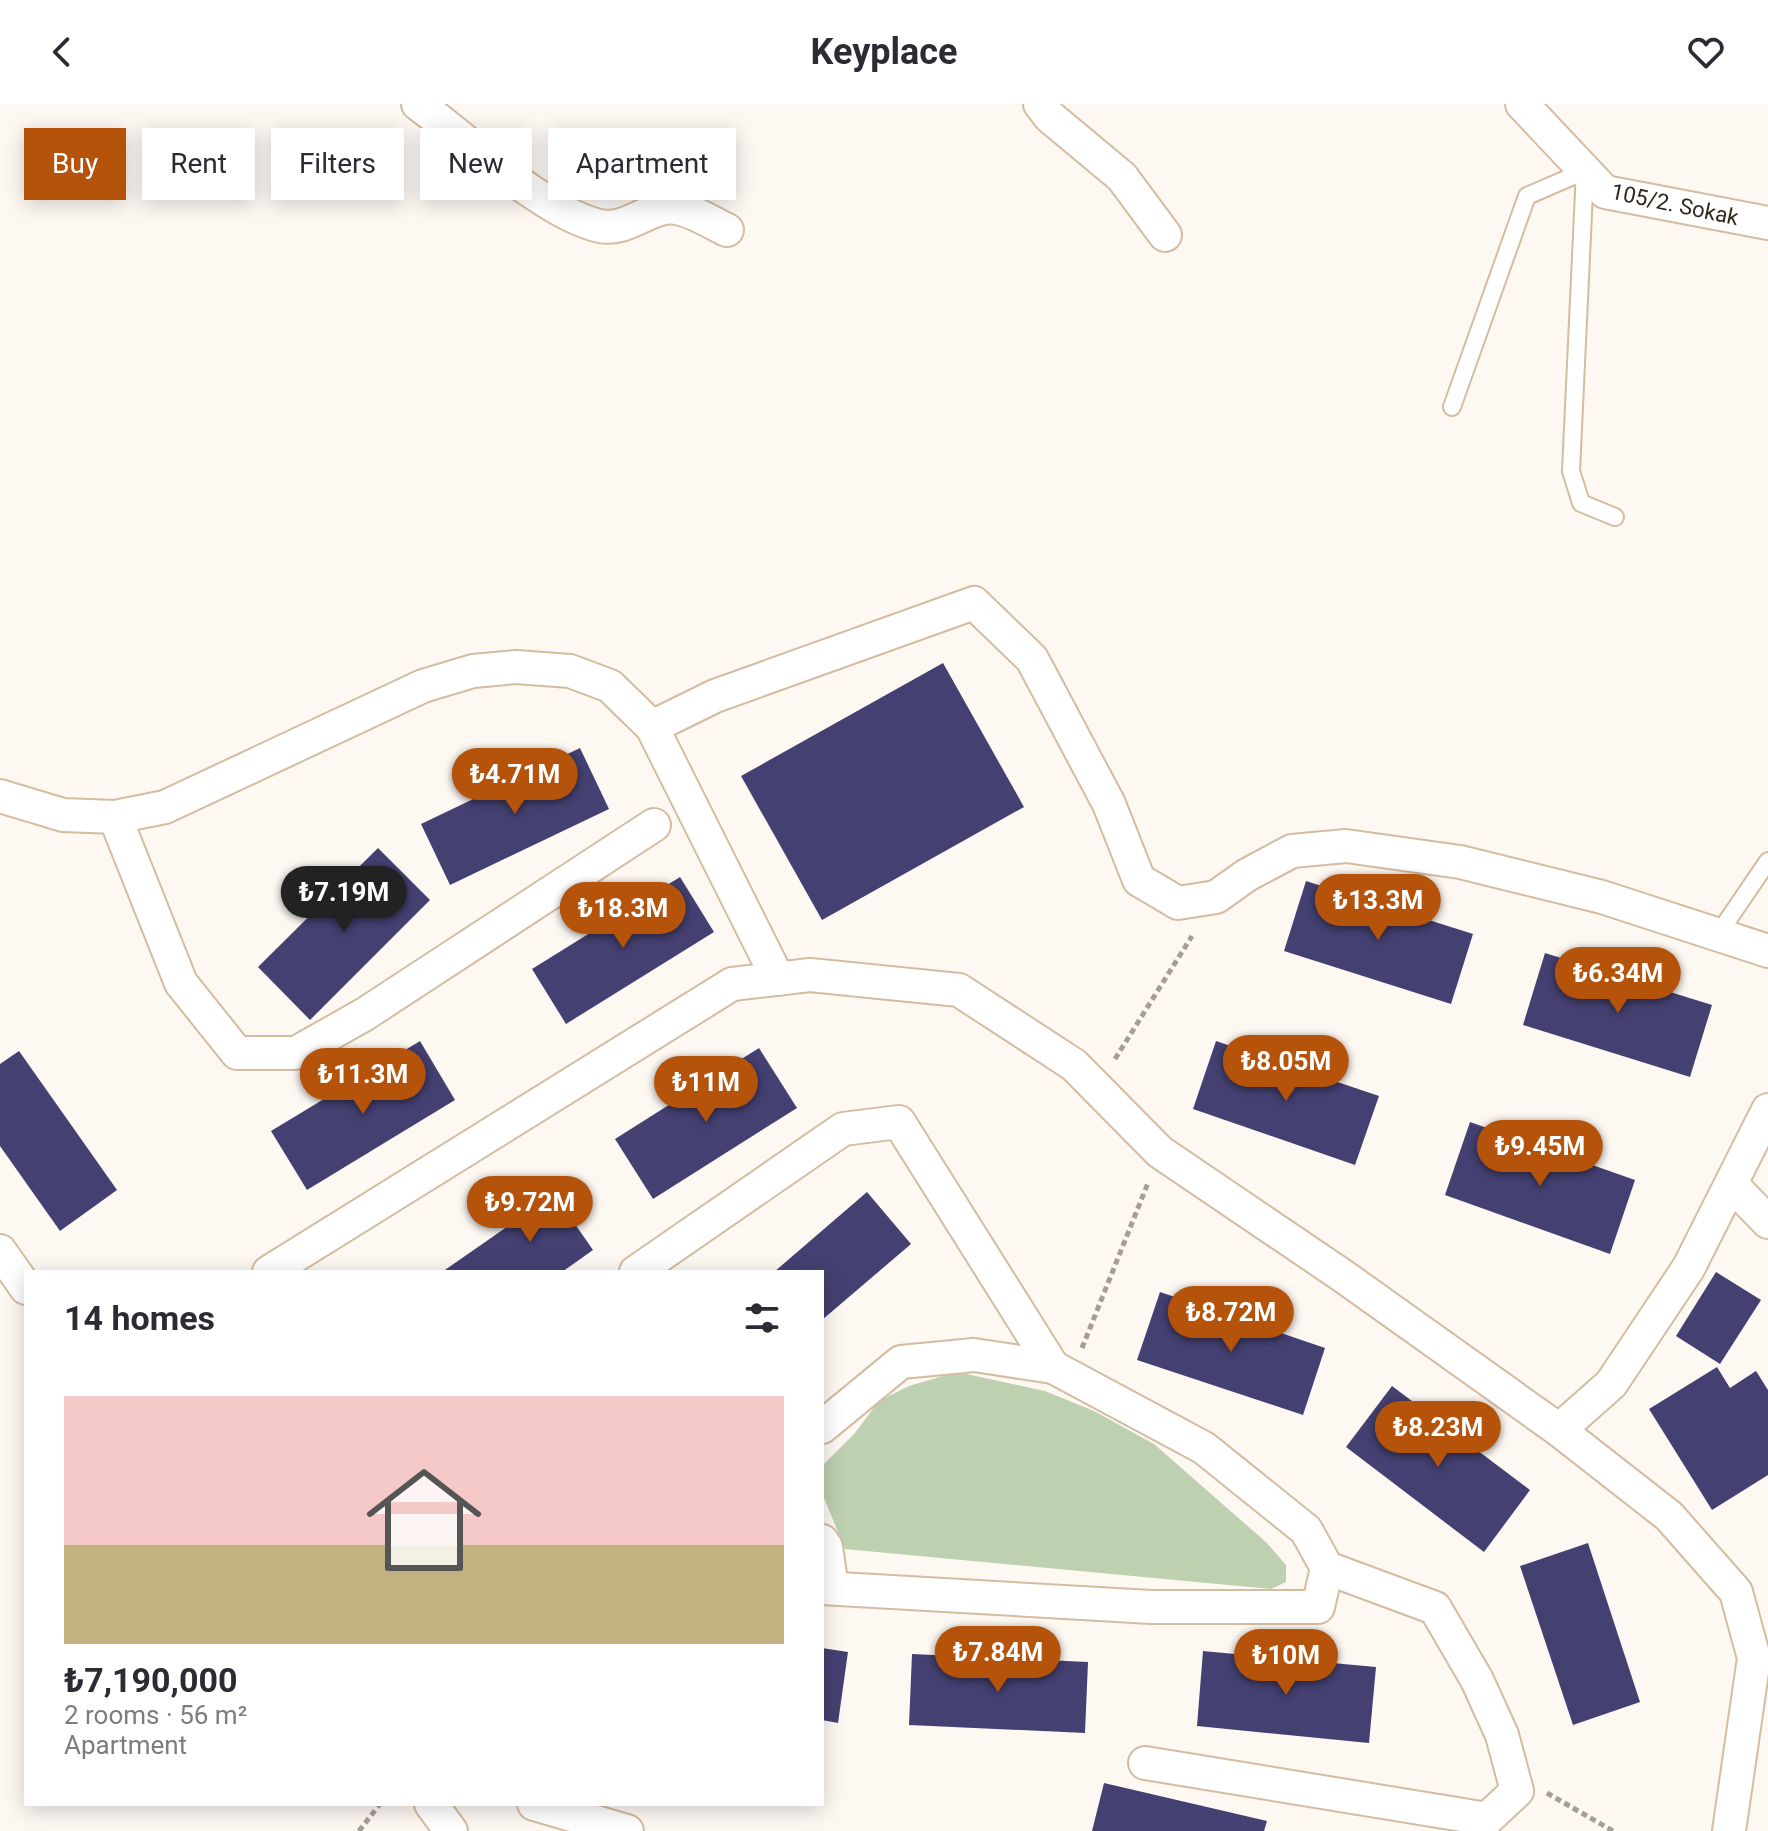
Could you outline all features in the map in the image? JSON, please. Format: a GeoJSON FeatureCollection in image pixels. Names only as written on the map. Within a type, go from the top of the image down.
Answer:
{"type":"FeatureCollection","features":[{"type":"Feature","properties":{"kind":"street"},"geometry":{"type":"LineString","coordinates":[[418,104],[542,197],[582,220],[604,227],[627,224],[659,210],[677,208],[727,230]]}},
{"type":"Feature","properties":{"kind":"street"},"geometry":{"type":"LineString","coordinates":[[1040,104],[1050,117],[1122,177],[1165,235]]}},
{"type":"Feature","properties":{"kind":"street","name":"105/2. Sokak"},"geometry":{"type":"LineString","coordinates":[[1522,104],[1605,192],[1768,223]]}},
{"type":"Feature","properties":{"kind":"street"},"geometry":{"type":"LineString","coordinates":[[652,727],[715,696],[974,603],[1032,659],[1109,804],[1139,880],[1178,903],[1216,897],[1247,875],[1292,851],[1346,846],[1460,862],[1602,897],[1768,951]]}},
{"type":"Feature","properties":{"kind":"street"},"geometry":{"type":"LineString","coordinates":[[0,796],[63,815],[115,817],[165,807],[423,686],[473,671],[516,667],[570,671],[610,686],[652,727],[778,979]]}},
{"type":"Feature","properties":{"kind":"street"},"geometry":{"type":"LineString","coordinates":[[115,817],[181,983],[237,1053],[296,1053],[365,1014],[654,825]]}},
{"type":"Feature","properties":{"kind":"street"},"geometry":{"type":"LineString","coordinates":[[272,1270],[732,984],[810,975],[959,990],[1074,1065],[1160,1152],[1343,1276],[1559,1430],[1669,1516],[1736,1592],[1754,1658]]}},
{"type":"Feature","properties":{"kind":"street"},"geometry":{"type":"LineString","coordinates":[[1559,1430],[1611,1384],[1689,1267],[1768,1110]]}},
{"type":"Feature","properties":{"kind":"street"},"geometry":{"type":"LineString","coordinates":[[639,1270],[843,1129],[899,1122],[1062,1372]]}},
{"type":"Feature","properties":{"kind":"street"},"geometry":{"type":"LineString","coordinates":[[1731,1184],[1768,1222]]}},
{"type":"Feature","properties":{"kind":"street"},"geometry":{"type":"LineString","coordinates":[[0,1251],[24,1285]]}},
{"type":"Feature","properties":{"kind":"street"},"geometry":{"type":"LineString","coordinates":[[824,1425],[901,1362],[974,1355],[1062,1372],[1204,1448],[1306,1530],[1327,1568],[1435,1608],[1477,1680],[1502,1735],[1517,1791],[1487,1819],[1145,1763]]}},
{"type":"Feature","properties":{"kind":"street"},"geometry":{"type":"LineString","coordinates":[[824,1560],[827,1588],[1151,1607],[1318,1607],[1327,1568]]}},
{"type":"Feature","properties":{"kind":"street"},"geometry":{"type":"LineString","coordinates":[[1729,1831],[1754,1658],[1768,1625]]}},
{"type":"Feature","properties":{"kind":"street"},"geometry":{"type":"LineString","coordinates":[[432,1806],[451,1831]]}},
{"type":"Feature","properties":{"kind":"street"},"geometry":{"type":"LineString","coordinates":[[541,1806],[627,1831]]}},
{"type":"Feature","properties":{"kind":"lane"},"geometry":{"type":"LineString","coordinates":[[1452,407],[1527,196],[1585,171],[1571,471],[1581,503],[1615,517]]}},
{"type":"Feature","properties":{"kind":"lane"},"geometry":{"type":"LineString","coordinates":[[1719,933],[1768,861]]}},
{"type":"Feature","properties":{"kind":"path"},"geometry":{"type":"LineString","coordinates":[[1097,1089],[1216,897]]}},
{"type":"Feature","properties":{"kind":"path"},"geometry":{"type":"LineString","coordinates":[[1062,1372],[1160,1152]]}},
{"type":"Feature","properties":{"kind":"path"},"geometry":{"type":"LineString","coordinates":[[1512,1772],[1613,1831]]}},
{"type":"Feature","properties":{"kind":"path"},"geometry":{"type":"LineString","coordinates":[[359,1831],[378,1806]]}},
{"type":"Feature","properties":{"kind":"green space"},"geometry":{"type":"Polygon","coordinates":[[[957,1372],[1045,1391],[1094,1411],[1154,1444],[1267,1543],[1286,1565],[1286,1582],[1271,1589],[845,1549],[824,1498],[824,1464],[854,1434],[879,1401],[909,1386],[957,1372]]]}},
{"type":"Feature","properties":{"kind":"building"},"geometry":{"type":"Polygon","coordinates":[[[943,663],[1024,807],[822,920],[741,776],[943,663]]]}},
{"type":"Feature","properties":{"kind":"building"},"geometry":{"type":"Polygon","coordinates":[[[580,748],[609,809],[450,885],[421,824],[580,748]]]}},
{"type":"Feature","properties":{"kind":"building"},"geometry":{"type":"Polygon","coordinates":[[[378,848],[430,900],[310,1020],[258,967],[378,848]]]}},
{"type":"Feature","properties":{"kind":"building"},"geometry":{"type":"Polygon","coordinates":[[[680,877],[714,932],[566,1024],[532,969],[680,877]]]}},
{"type":"Feature","properties":{"kind":"building"},"geometry":{"type":"Polygon","coordinates":[[[1306,881],[1473,934],[1451,1004],[1284,951],[1306,881]]]}},
{"type":"Feature","properties":{"kind":"building"},"geometry":{"type":"Polygon","coordinates":[[[1545,953],[1712,1005],[1690,1077],[1523,1025],[1545,953]]]}},
{"type":"Feature","properties":{"kind":"building"},"geometry":{"type":"Polygon","coordinates":[[[420,1041],[455,1100],[307,1190],[271,1131],[420,1041]]]}},
{"type":"Feature","properties":{"kind":"building"},"geometry":{"type":"Polygon","coordinates":[[[1216,1041],[1379,1096],[1355,1165],[1193,1109],[1216,1041]]]}},
{"type":"Feature","properties":{"kind":"building"},"geometry":{"type":"Polygon","coordinates":[[[759,1048],[797,1108],[653,1199],[615,1139],[759,1048]]]}},
{"type":"Feature","properties":{"kind":"building"},"geometry":{"type":"Polygon","coordinates":[[[19,1051],[117,1190],[60,1231],[0,1146],[0,1064],[19,1051]]]}},
{"type":"Feature","properties":{"kind":"building"},"geometry":{"type":"Polygon","coordinates":[[[1470,1122],[1635,1180],[1610,1254],[1445,1195],[1470,1122]]]}},
{"type":"Feature","properties":{"kind":"building"},"geometry":{"type":"Polygon","coordinates":[[[867,1192],[911,1244],[824,1318],[824,1270],[776,1270],[867,1192]]]}},
{"type":"Feature","properties":{"kind":"building"},"geometry":{"type":"Polygon","coordinates":[[[554,1194],[593,1250],[565,1270],[445,1270],[554,1194]]]}},
{"type":"Feature","properties":{"kind":"building"},"geometry":{"type":"Polygon","coordinates":[[[1716,1272],[1761,1300],[1720,1364],[1676,1336],[1716,1272]]]}},
{"type":"Feature","properties":{"kind":"building"},"geometry":{"type":"Polygon","coordinates":[[[1160,1292],[1325,1348],[1303,1415],[1137,1360],[1160,1292]]]}},
{"type":"Feature","properties":{"kind":"building"},"geometry":{"type":"Polygon","coordinates":[[[1717,1367],[1730,1388],[1756,1371],[1768,1390],[1768,1475],[1712,1510],[1649,1409],[1717,1367]]]}},
{"type":"Feature","properties":{"kind":"building"},"geometry":{"type":"Polygon","coordinates":[[[1392,1386],[1530,1490],[1484,1552],[1346,1447],[1392,1386]]]}},
{"type":"Feature","properties":{"kind":"building"},"geometry":{"type":"Polygon","coordinates":[[[1588,1543],[1640,1702],[1573,1725],[1520,1566],[1588,1543]]]}},
{"type":"Feature","properties":{"kind":"building"},"geometry":{"type":"Polygon","coordinates":[[[824,1648],[848,1652],[838,1723],[824,1720],[824,1648]]]}},
{"type":"Feature","properties":{"kind":"building"},"geometry":{"type":"Polygon","coordinates":[[[1203,1651],[1376,1667],[1369,1743],[1197,1726],[1203,1651]]]}},
{"type":"Feature","properties":{"kind":"building"},"geometry":{"type":"Polygon","coordinates":[[[912,1654],[1088,1662],[1085,1733],[909,1725],[912,1654]]]}},
{"type":"Feature","properties":{"kind":"building"},"geometry":{"type":"Polygon","coordinates":[[[1104,1783],[1267,1821],[1264,1831],[1092,1831],[1104,1783]]]}}]}
